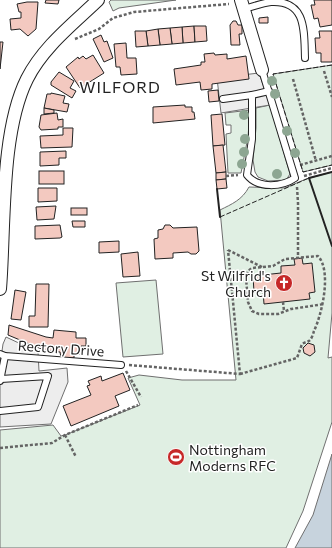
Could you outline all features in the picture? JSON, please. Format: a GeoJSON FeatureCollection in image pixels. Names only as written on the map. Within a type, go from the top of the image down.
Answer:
{"type":"FeatureCollection","features":[{"type":"Feature","properties":{"kind":"street"},"geometry":{"type":"LineString","coordinates":[[0,289],[6,175],[14,116],[19,96],[26,79],[36,64],[58,38],[98,0]]}},
{"type":"Feature","properties":{"kind":"street"},"geometry":{"type":"LineString","coordinates":[[242,4],[262,70]]}},
{"type":"Feature","properties":{"kind":"lane"},"geometry":{"type":"LineString","coordinates":[[242,4],[276,2],[289,4],[295,8],[303,22],[305,58]]}},
{"type":"Feature","properties":{"kind":"lane"},"geometry":{"type":"LineString","coordinates":[[252,95],[252,138],[247,175],[253,181],[271,186],[289,183],[295,178],[262,70]]}},
{"type":"Feature","properties":{"kind":"lane"},"geometry":{"type":"LineString","coordinates":[[223,99],[269,91]]}},
{"type":"Feature","properties":{"kind":"lane"},"geometry":{"type":"LineString","coordinates":[[0,411],[38,408],[48,376],[1,380],[3,355]]}},
{"type":"Feature","properties":{"kind":"lane","name":"Rectory Drive"},"geometry":{"type":"LineString","coordinates":[[3,355],[121,364]]}},
{"type":"Feature","properties":{"kind":"path"},"geometry":{"type":"LineString","coordinates":[[58,38],[71,40],[82,37],[99,29],[113,18],[134,12],[242,4]]}},
{"type":"Feature","properties":{"kind":"path"},"geometry":{"type":"LineString","coordinates":[[324,71],[332,97]]}},
{"type":"Feature","properties":{"kind":"path"},"geometry":{"type":"LineString","coordinates":[[293,79],[316,161]]}},
{"type":"Feature","properties":{"kind":"path"},"geometry":{"type":"LineString","coordinates":[[292,168],[332,156]]}},
{"type":"Feature","properties":{"kind":"path"},"geometry":{"type":"LineString","coordinates":[[298,257],[298,203],[295,178],[318,174],[332,168]]}},
{"type":"Feature","properties":{"kind":"path"},"geometry":{"type":"LineString","coordinates":[[240,374],[228,250],[263,268]]}},
{"type":"Feature","properties":{"kind":"path"},"geometry":{"type":"LineString","coordinates":[[121,364],[236,375],[297,358],[302,344],[311,340],[324,304],[325,292],[322,260],[318,256],[298,257],[280,260],[274,266],[252,268],[248,271],[246,278],[248,302],[252,311],[259,314],[278,314],[284,311],[324,304]]}},
{"type":"Feature","properties":{"kind":"path"},"geometry":{"type":"LineString","coordinates":[[283,302],[284,311]]}},
{"type":"Feature","properties":{"kind":"path"},"geometry":{"type":"LineString","coordinates":[[121,364],[141,397]]}},
{"type":"Feature","properties":{"kind":"path"},"geometry":{"type":"LineString","coordinates":[[0,448],[44,445],[52,443],[65,435],[138,405]]}},
{"type":"Feature","properties":{"kind":"path"},"geometry":{"type":"LineString","coordinates":[[65,435],[76,457]]}},
{"type":"Feature","properties":{"kind":"green space"},"geometry":{"type":"Polygon","coordinates":[[[111,0],[176,0],[119,8],[113,11],[109,2],[111,0]]]}},
{"type":"Feature","properties":{"kind":"green space"},"geometry":{"type":"Polygon","coordinates":[[[332,65],[332,165],[303,172],[273,74],[332,65]]]}},
{"type":"Feature","properties":{"kind":"green space"},"geometry":{"type":"Polygon","coordinates":[[[270,105],[290,174],[286,180],[268,181],[258,177],[255,172],[253,160],[256,108],[270,105]]]}},
{"type":"Feature","properties":{"kind":"green space"},"geometry":{"type":"Polygon","coordinates":[[[250,110],[248,137],[241,173],[228,173],[226,134],[231,133],[231,125],[226,125],[225,113],[250,110]]]}},
{"type":"Feature","properties":{"kind":"green space"},"geometry":{"type":"Polygon","coordinates":[[[332,172],[332,313],[328,358],[332,357],[332,422],[303,511],[286,548],[0,548],[0,430],[53,425],[61,436],[65,435],[140,405],[128,378],[139,375],[182,380],[236,380],[220,210],[233,204],[249,187],[285,188],[306,179],[332,172]]]}},
{"type":"Feature","properties":{"kind":"green space"},"geometry":{"type":"Polygon","coordinates":[[[156,280],[163,354],[123,357],[116,283],[156,280]]]}},
{"type":"Feature","properties":{"kind":"shaded area"},"geometry":{"type":"Polygon","coordinates":[[[259,73],[270,105],[221,113],[217,78],[259,73]]]}},
{"type":"Feature","properties":{"kind":"shaded area"},"geometry":{"type":"Polygon","coordinates":[[[6,337],[38,352],[39,371],[67,368],[68,382],[51,424],[0,427],[0,365],[3,344],[6,337]]]}},
{"type":"Feature","properties":{"kind":"shaded area"},"geometry":{"type":"Polygon","coordinates":[[[332,454],[332,548],[295,548],[313,515],[332,454]]]}},
{"type":"Feature","properties":{"kind":"building"},"geometry":{"type":"Polygon","coordinates":[[[46,0],[59,0],[58,4],[45,3],[46,0]]]}},
{"type":"Feature","properties":{"kind":"building"},"geometry":{"type":"Polygon","coordinates":[[[314,0],[332,0],[332,25],[320,27],[318,18],[314,19],[311,5],[315,5],[314,0]]]}},
{"type":"Feature","properties":{"kind":"building"},"geometry":{"type":"Polygon","coordinates":[[[38,2],[36,29],[28,36],[20,29],[11,30],[10,19],[21,18],[21,12],[19,12],[17,4],[38,2]]]}},
{"type":"Feature","properties":{"kind":"building"},"geometry":{"type":"Polygon","coordinates":[[[268,17],[268,23],[259,23],[259,18],[268,17]]]}},
{"type":"Feature","properties":{"kind":"building"},"geometry":{"type":"Polygon","coordinates":[[[233,21],[236,21],[238,25],[242,25],[242,34],[239,34],[240,45],[231,45],[230,25],[233,21]]]}},
{"type":"Feature","properties":{"kind":"building"},"geometry":{"type":"Polygon","coordinates":[[[194,26],[195,42],[183,43],[182,27],[194,26]]]}},
{"type":"Feature","properties":{"kind":"building"},"geometry":{"type":"Polygon","coordinates":[[[194,26],[206,26],[207,41],[195,42],[194,26]]]}},
{"type":"Feature","properties":{"kind":"building"},"geometry":{"type":"Polygon","coordinates":[[[182,27],[183,43],[172,44],[170,28],[182,27]]]}},
{"type":"Feature","properties":{"kind":"building"},"geometry":{"type":"Polygon","coordinates":[[[170,28],[172,44],[160,45],[158,29],[170,28]]]}},
{"type":"Feature","properties":{"kind":"building"},"geometry":{"type":"Polygon","coordinates":[[[158,29],[160,45],[148,46],[146,31],[158,29]]]}},
{"type":"Feature","properties":{"kind":"building"},"geometry":{"type":"Polygon","coordinates":[[[135,31],[146,31],[148,46],[136,47],[135,31]]]}},
{"type":"Feature","properties":{"kind":"building"},"geometry":{"type":"Polygon","coordinates":[[[319,31],[332,31],[332,62],[321,62],[321,53],[316,53],[315,38],[320,38],[319,31]]]}},
{"type":"Feature","properties":{"kind":"building"},"geometry":{"type":"Polygon","coordinates":[[[101,35],[104,42],[107,41],[113,58],[104,62],[93,39],[101,35]]]}},
{"type":"Feature","properties":{"kind":"building"},"geometry":{"type":"Polygon","coordinates":[[[0,42],[3,42],[0,69],[0,42]]]}},
{"type":"Feature","properties":{"kind":"building"},"geometry":{"type":"Polygon","coordinates":[[[126,43],[127,58],[136,58],[137,74],[121,75],[120,67],[116,67],[114,44],[126,43]]]}},
{"type":"Feature","properties":{"kind":"building"},"geometry":{"type":"Polygon","coordinates":[[[214,53],[215,55],[227,54],[227,59],[246,56],[249,79],[212,84],[212,89],[201,90],[200,82],[176,85],[174,69],[201,65],[201,62],[205,62],[204,54],[214,53]]]}},
{"type":"Feature","properties":{"kind":"building"},"geometry":{"type":"Polygon","coordinates":[[[93,55],[104,73],[80,88],[66,67],[78,57],[79,59],[83,56],[86,59],[93,55]]]}},
{"type":"Feature","properties":{"kind":"building"},"geometry":{"type":"Polygon","coordinates":[[[59,72],[74,81],[70,88],[76,91],[72,98],[51,85],[51,82],[59,72]]]}},
{"type":"Feature","properties":{"kind":"building"},"geometry":{"type":"Polygon","coordinates":[[[218,90],[219,101],[209,102],[208,91],[218,90]]]}},
{"type":"Feature","properties":{"kind":"building"},"geometry":{"type":"Polygon","coordinates":[[[51,93],[65,96],[63,103],[69,104],[67,112],[44,108],[47,94],[51,93]]]}},
{"type":"Feature","properties":{"kind":"building"},"geometry":{"type":"Polygon","coordinates":[[[185,105],[185,107],[192,107],[192,112],[194,112],[195,119],[153,123],[153,107],[185,105]]]}},
{"type":"Feature","properties":{"kind":"building"},"geometry":{"type":"Polygon","coordinates":[[[44,108],[54,110],[54,113],[44,114],[44,108]]]}},
{"type":"Feature","properties":{"kind":"building"},"geometry":{"type":"Polygon","coordinates":[[[57,113],[58,120],[63,119],[63,127],[58,127],[58,129],[41,130],[39,127],[41,115],[57,113]]]}},
{"type":"Feature","properties":{"kind":"building"},"geometry":{"type":"Polygon","coordinates":[[[222,114],[225,145],[213,146],[211,115],[222,114]]]}},
{"type":"Feature","properties":{"kind":"building"},"geometry":{"type":"Polygon","coordinates":[[[63,128],[73,128],[72,147],[41,148],[40,136],[63,135],[63,128]]]}},
{"type":"Feature","properties":{"kind":"building"},"geometry":{"type":"Polygon","coordinates":[[[223,145],[226,172],[216,173],[213,146],[223,145]]]}},
{"type":"Feature","properties":{"kind":"building"},"geometry":{"type":"Polygon","coordinates":[[[66,151],[66,158],[59,158],[59,165],[40,166],[40,152],[66,151]]]}},
{"type":"Feature","properties":{"kind":"building"},"geometry":{"type":"Polygon","coordinates":[[[39,171],[64,171],[64,184],[39,184],[39,171]]]}},
{"type":"Feature","properties":{"kind":"building"},"geometry":{"type":"Polygon","coordinates":[[[226,172],[226,179],[216,180],[216,173],[226,172]]]}},
{"type":"Feature","properties":{"kind":"building"},"geometry":{"type":"Polygon","coordinates":[[[226,179],[227,188],[217,189],[216,180],[226,179]]]}},
{"type":"Feature","properties":{"kind":"building"},"geometry":{"type":"Polygon","coordinates":[[[38,188],[57,188],[57,201],[38,202],[38,188]]]}},
{"type":"Feature","properties":{"kind":"building"},"geometry":{"type":"Polygon","coordinates":[[[56,206],[54,219],[37,220],[36,207],[56,206]]]}},
{"type":"Feature","properties":{"kind":"building"},"geometry":{"type":"Polygon","coordinates":[[[71,208],[87,208],[87,215],[71,215],[71,208]]]}},
{"type":"Feature","properties":{"kind":"building"},"geometry":{"type":"Polygon","coordinates":[[[72,221],[85,221],[85,227],[73,227],[72,221]]]}},
{"type":"Feature","properties":{"kind":"building"},"geometry":{"type":"Polygon","coordinates":[[[60,225],[62,237],[35,239],[35,226],[60,225]]]}},
{"type":"Feature","properties":{"kind":"building"},"geometry":{"type":"Polygon","coordinates":[[[165,225],[170,225],[173,228],[197,227],[199,251],[196,254],[191,254],[188,252],[173,253],[173,258],[155,259],[154,239],[158,238],[158,230],[163,229],[165,225]]]}},
{"type":"Feature","properties":{"kind":"building"},"geometry":{"type":"Polygon","coordinates":[[[119,241],[119,252],[99,253],[99,242],[119,241]]]}},
{"type":"Feature","properties":{"kind":"building"},"geometry":{"type":"Polygon","coordinates":[[[138,252],[140,276],[123,277],[121,254],[138,252]]]}},
{"type":"Feature","properties":{"kind":"building","name":"St Wilfrid's Church"},"geometry":{"type":"Polygon","coordinates":[[[302,258],[303,264],[312,263],[315,292],[309,293],[310,299],[264,304],[263,291],[254,292],[253,276],[281,273],[281,266],[295,265],[294,259],[302,258]]]}},
{"type":"Feature","properties":{"kind":"building"},"geometry":{"type":"Polygon","coordinates":[[[36,284],[49,284],[48,327],[29,327],[29,316],[35,316],[36,284]]]}},
{"type":"Feature","properties":{"kind":"building"},"geometry":{"type":"Polygon","coordinates":[[[15,290],[26,292],[21,320],[11,319],[15,290]]]}},
{"type":"Feature","properties":{"kind":"building"},"geometry":{"type":"Polygon","coordinates":[[[9,325],[53,338],[54,330],[76,332],[76,338],[86,338],[86,346],[81,346],[81,354],[74,354],[74,358],[61,358],[60,352],[44,350],[8,335],[9,325]]]}},
{"type":"Feature","properties":{"kind":"building"},"geometry":{"type":"Polygon","coordinates":[[[308,343],[314,345],[315,352],[310,356],[304,353],[303,348],[308,343]]]}},
{"type":"Feature","properties":{"kind":"building"},"geometry":{"type":"Polygon","coordinates":[[[123,373],[130,390],[115,396],[119,406],[71,426],[63,406],[91,395],[87,386],[90,385],[88,381],[101,376],[102,381],[123,373]]]}},
{"type":"Feature","properties":{"kind":"fence"},"geometry":{"type":"LineString","coordinates":[[332,65],[273,74],[303,172],[332,165]]}},
{"type":"Feature","properties":{"kind":"fence"},"geometry":{"type":"LineString","coordinates":[[220,217],[309,178]]}},
{"type":"Feature","properties":{"kind":"wall"},"geometry":{"type":"LineString","coordinates":[[332,172],[309,178],[332,246]]}},
{"type":"Feature","properties":{"kind":"wall"},"geometry":{"type":"LineString","coordinates":[[217,189],[220,217]]}},
{"type":"Feature","properties":{"kind":"place","name":"St Wilfrid's Church"},"geometry":{"type":"Point","coordinates":[284,283]}},
{"type":"Feature","properties":{"kind":"place","name":"Nottingham Moderns RFC"},"geometry":{"type":"Point","coordinates":[176,457]}},
{"type":"Feature","properties":{"kind":"district","name":"WILFORD"},"geometry":{"type":"Point","coordinates":[120,86]}}]}
